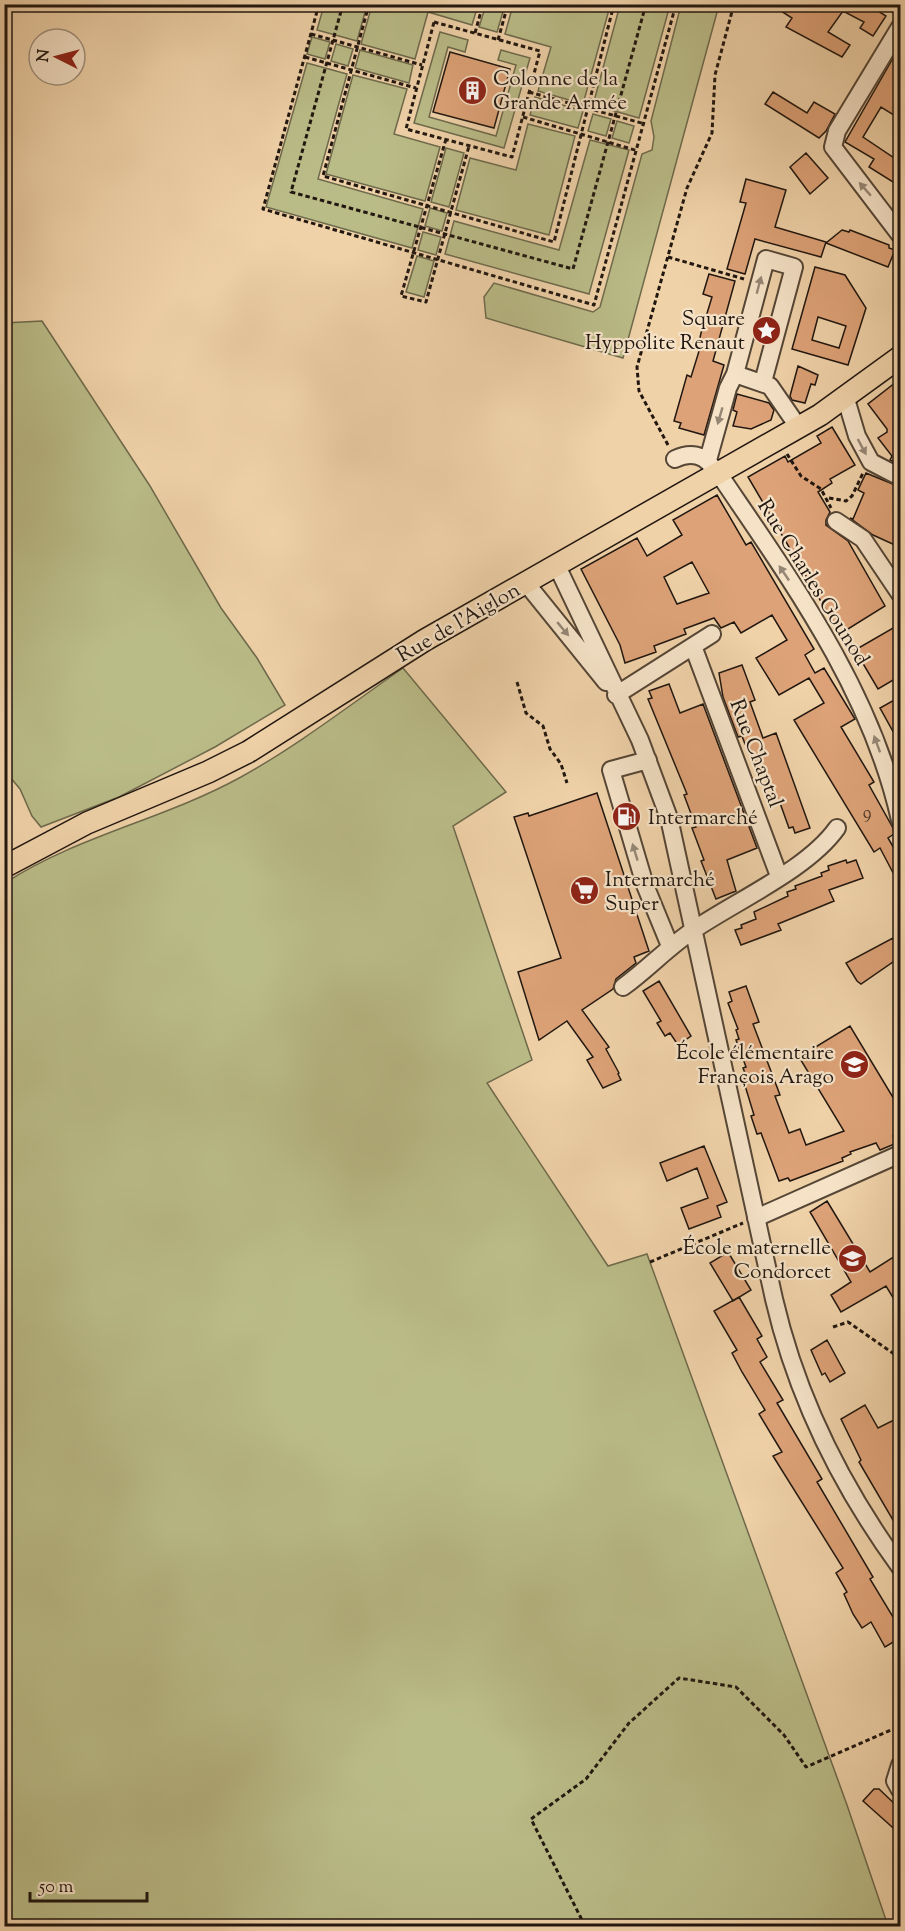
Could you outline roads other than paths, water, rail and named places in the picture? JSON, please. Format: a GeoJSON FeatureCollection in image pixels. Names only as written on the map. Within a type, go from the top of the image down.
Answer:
{"type":"FeatureCollection","features":[{"type":"Feature","properties":{"kind":"main road","name":"Rue de l'Aiglon"},"geometry":{"type":"LineString","coordinates":[[4,867],[79,826],[248,752],[395,658],[557,566],[715,470],[799,428],[846,399],[900,357]]}},
{"type":"Feature","properties":{"kind":"street"},"geometry":{"type":"LineString","coordinates":[[900,27],[837,131],[832,147],[900,235]]}},
{"type":"Feature","properties":{"kind":"street"},"geometry":{"type":"LineString","coordinates":[[675,459],[692,454],[715,470],[728,388],[735,374],[766,259],[794,267],[763,382]]}},
{"type":"Feature","properties":{"kind":"street"},"geometry":{"type":"LineString","coordinates":[[735,374],[763,382],[775,393],[799,428]]}},
{"type":"Feature","properties":{"kind":"street"},"geometry":{"type":"LineString","coordinates":[[846,399],[857,436],[871,462],[900,477]]}},
{"type":"Feature","properties":{"kind":"street","name":"Rue Charles Gounod"},"geometry":{"type":"LineString","coordinates":[[715,470],[838,659],[861,703],[896,781],[900,820]]}},
{"type":"Feature","properties":{"kind":"street"},"geometry":{"type":"LineString","coordinates":[[836,521],[863,539],[900,593]]}},
{"type":"Feature","properties":{"kind":"street"},"geometry":{"type":"LineString","coordinates":[[557,566],[598,649],[616,695],[648,760],[669,818],[782,1332],[809,1410],[844,1481],[900,1567]]}},
{"type":"Feature","properties":{"kind":"street"},"geometry":{"type":"LineString","coordinates":[[526,583],[616,695]]}},
{"type":"Feature","properties":{"kind":"street"},"geometry":{"type":"LineString","coordinates":[[616,695],[712,634]]}},
{"type":"Feature","properties":{"kind":"street","name":"Rue Chaptal"},"geometry":{"type":"LineString","coordinates":[[693,646],[779,876]]}},
{"type":"Feature","properties":{"kind":"street"},"geometry":{"type":"LineString","coordinates":[[648,760],[611,770],[645,885],[670,946]]}},
{"type":"Feature","properties":{"kind":"street"},"geometry":{"type":"LineString","coordinates":[[623,987],[653,964],[670,946],[820,849],[837,828]]}},
{"type":"Feature","properties":{"kind":"street"},"geometry":{"type":"LineString","coordinates":[[756,1218],[900,1154]]}},
{"type":"Feature","properties":{"kind":"street"},"geometry":{"type":"LineString","coordinates":[[900,1765],[895,1781],[900,1791]]}},
{"type":"Feature","properties":{"kind":"place","name":"Colonne de la Grande Armée"},"geometry":{"type":"Point","coordinates":[472,90]}},
{"type":"Feature","properties":{"kind":"place","name":"Square Hyppolite Renaut"},"geometry":{"type":"Point","coordinates":[766,330]}},
{"type":"Feature","properties":{"kind":"place","name":"Intermarché"},"geometry":{"type":"Point","coordinates":[627,817]}},
{"type":"Feature","properties":{"kind":"place","name":"Intermarché Super"},"geometry":{"type":"Point","coordinates":[584,891]}},
{"type":"Feature","properties":{"kind":"place","name":"École élémentaire François Arago"},"geometry":{"type":"Point","coordinates":[855,1064]}},
{"type":"Feature","properties":{"kind":"place","name":"École maternelle Condorcet"},"geometry":{"type":"Point","coordinates":[852,1259]}}]}
